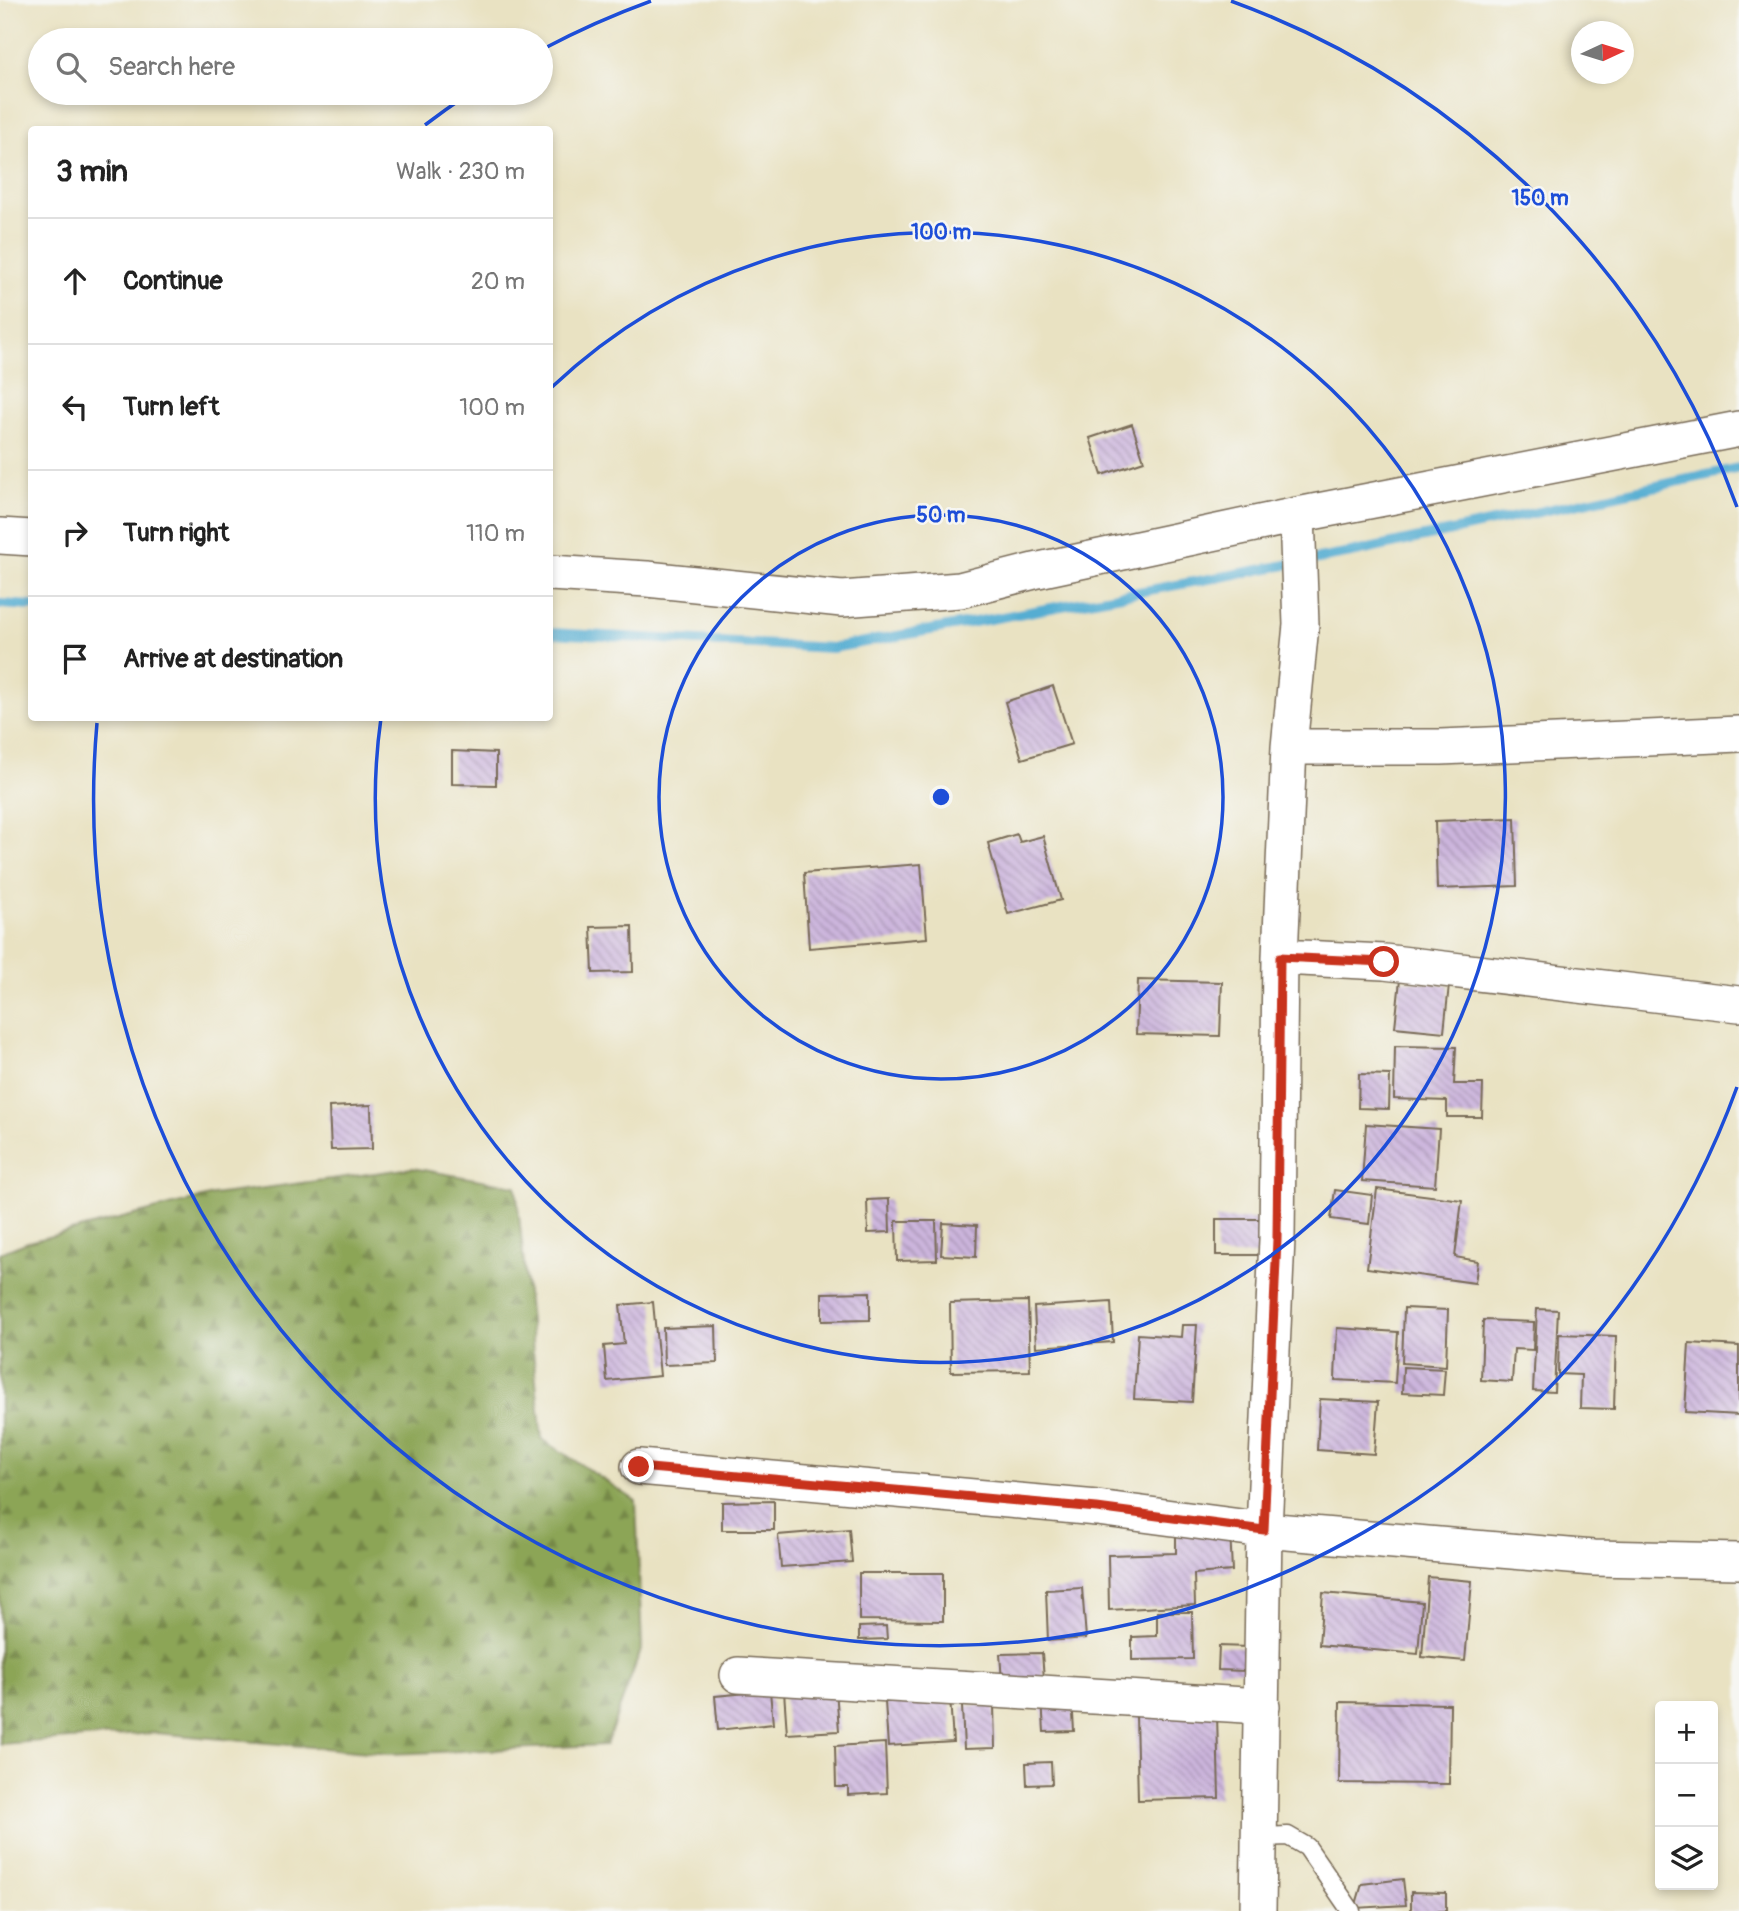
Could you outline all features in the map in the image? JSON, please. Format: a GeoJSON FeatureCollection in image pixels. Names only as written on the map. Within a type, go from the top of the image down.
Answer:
{"type":"FeatureCollection","features":[{"type":"Feature","properties":{"kind":"street"},"geometry":{"type":"LineString","coordinates":[[553,573],[647,579],[842,599],[960,590],[1034,571],[1297,524],[1739,429]]}},
{"type":"Feature","properties":{"kind":"street"},"geometry":{"type":"LineString","coordinates":[[1258,1911],[1264,1530],[1277,1239],[1280,957],[1289,747],[1301,625],[1297,524]]}},
{"type":"Feature","properties":{"kind":"street"},"geometry":{"type":"LineString","coordinates":[[0,536],[28,538]]}},
{"type":"Feature","properties":{"kind":"street"},"geometry":{"type":"LineString","coordinates":[[1289,747],[1441,747],[1739,734]]}},
{"type":"Feature","properties":{"kind":"street"},"geometry":{"type":"LineString","coordinates":[[1280,957],[1384,962],[1739,1004]]}},
{"type":"Feature","properties":{"kind":"street"},"geometry":{"type":"LineString","coordinates":[[639,1467],[1097,1508],[1264,1530],[1593,1558],[1739,1561]]}},
{"type":"Feature","properties":{"kind":"street"},"geometry":{"type":"LineString","coordinates":[[738,1675],[1262,1706]]}},
{"type":"Feature","properties":{"kind":"lane"},"geometry":{"type":"LineString","coordinates":[[1261,1837],[1288,1836],[1307,1847],[1351,1911]]}},
{"type":"Feature","properties":{"kind":"green space"},"geometry":{"type":"Polygon","coordinates":[[[412,1168],[516,1186],[542,1439],[636,1501],[642,1647],[606,1745],[389,1754],[156,1733],[0,1744],[0,1253],[28,1242],[213,1195],[412,1168]]]}},
{"type":"Feature","properties":{"kind":"building"},"geometry":{"type":"Polygon","coordinates":[[[1132,424],[1144,461],[1102,475],[1090,438],[1132,424]]]}},
{"type":"Feature","properties":{"kind":"building"},"geometry":{"type":"Polygon","coordinates":[[[1053,686],[1072,744],[1022,759],[1005,702],[1053,686]]]}},
{"type":"Feature","properties":{"kind":"building"},"geometry":{"type":"Polygon","coordinates":[[[452,751],[496,753],[496,785],[452,784],[452,751]]]}},
{"type":"Feature","properties":{"kind":"building"},"geometry":{"type":"Polygon","coordinates":[[[1515,818],[1517,886],[1437,889],[1435,821],[1515,818]]]}},
{"type":"Feature","properties":{"kind":"building"},"geometry":{"type":"Polygon","coordinates":[[[1017,834],[1020,842],[1043,836],[1061,900],[1008,914],[988,843],[1017,834]]]}},
{"type":"Feature","properties":{"kind":"building"},"geometry":{"type":"Polygon","coordinates":[[[921,864],[927,938],[809,948],[804,873],[921,864]]]}},
{"type":"Feature","properties":{"kind":"building"},"geometry":{"type":"Polygon","coordinates":[[[632,926],[633,972],[593,973],[591,927],[632,926]]]}},
{"type":"Feature","properties":{"kind":"building"},"geometry":{"type":"Polygon","coordinates":[[[1138,980],[1222,982],[1220,1036],[1136,1034],[1138,980]]]}},
{"type":"Feature","properties":{"kind":"building"},"geometry":{"type":"Polygon","coordinates":[[[1400,980],[1449,985],[1444,1032],[1395,1027],[1400,980]]]}},
{"type":"Feature","properties":{"kind":"building"},"geometry":{"type":"Polygon","coordinates":[[[1395,1046],[1456,1047],[1454,1084],[1483,1084],[1482,1117],[1447,1117],[1447,1101],[1394,1099],[1395,1046]]]}},
{"type":"Feature","properties":{"kind":"building"},"geometry":{"type":"Polygon","coordinates":[[[1359,1074],[1390,1075],[1389,1109],[1358,1108],[1359,1074]]]}},
{"type":"Feature","properties":{"kind":"building"},"geometry":{"type":"Polygon","coordinates":[[[371,1105],[372,1149],[331,1150],[329,1107],[371,1105]]]}},
{"type":"Feature","properties":{"kind":"building"},"geometry":{"type":"Polygon","coordinates":[[[1366,1124],[1439,1129],[1435,1186],[1362,1181],[1366,1124]]]}},
{"type":"Feature","properties":{"kind":"building"},"geometry":{"type":"Polygon","coordinates":[[[1377,1189],[1462,1200],[1455,1257],[1478,1261],[1475,1283],[1367,1268],[1377,1189]]]}},
{"type":"Feature","properties":{"kind":"building"},"geometry":{"type":"Polygon","coordinates":[[[1335,1190],[1372,1195],[1369,1224],[1331,1219],[1335,1190]]]}},
{"type":"Feature","properties":{"kind":"building"},"geometry":{"type":"Polygon","coordinates":[[[889,1199],[890,1232],[868,1233],[867,1200],[889,1199]]]}},
{"type":"Feature","properties":{"kind":"building"},"geometry":{"type":"Polygon","coordinates":[[[1216,1219],[1263,1219],[1263,1255],[1216,1255],[1216,1219]]]}},
{"type":"Feature","properties":{"kind":"building"},"geometry":{"type":"Polygon","coordinates":[[[896,1221],[936,1221],[937,1260],[897,1261],[896,1221]]]}},
{"type":"Feature","properties":{"kind":"building"},"geometry":{"type":"Polygon","coordinates":[[[943,1223],[977,1225],[976,1257],[941,1255],[943,1223]]]}},
{"type":"Feature","properties":{"kind":"building"},"geometry":{"type":"Polygon","coordinates":[[[870,1292],[870,1320],[822,1321],[822,1293],[870,1292]]]}},
{"type":"Feature","properties":{"kind":"building"},"geometry":{"type":"Polygon","coordinates":[[[1028,1301],[1030,1371],[951,1372],[950,1303],[1028,1301]]]}},
{"type":"Feature","properties":{"kind":"building"},"geometry":{"type":"Polygon","coordinates":[[[653,1302],[660,1376],[607,1381],[604,1346],[624,1344],[620,1305],[653,1302]]]}},
{"type":"Feature","properties":{"kind":"building"},"geometry":{"type":"Polygon","coordinates":[[[1111,1302],[1113,1342],[1036,1347],[1034,1307],[1111,1302]]]}},
{"type":"Feature","properties":{"kind":"building"},"geometry":{"type":"Polygon","coordinates":[[[1404,1308],[1448,1310],[1446,1366],[1402,1363],[1404,1308]]]}},
{"type":"Feature","properties":{"kind":"building"},"geometry":{"type":"Polygon","coordinates":[[[1537,1309],[1558,1310],[1554,1392],[1533,1391],[1537,1309]]]}},
{"type":"Feature","properties":{"kind":"building"},"geometry":{"type":"Polygon","coordinates":[[[1483,1320],[1534,1322],[1533,1350],[1514,1349],[1512,1382],[1481,1380],[1483,1320]]]}},
{"type":"Feature","properties":{"kind":"building"},"geometry":{"type":"Polygon","coordinates":[[[1182,1325],[1197,1325],[1192,1402],[1134,1399],[1138,1334],[1181,1337],[1182,1325]]]}},
{"type":"Feature","properties":{"kind":"building"},"geometry":{"type":"Polygon","coordinates":[[[716,1326],[717,1363],[664,1365],[663,1328],[716,1326]]]}},
{"type":"Feature","properties":{"kind":"building"},"geometry":{"type":"Polygon","coordinates":[[[1337,1328],[1398,1332],[1395,1383],[1335,1380],[1337,1328]]]}},
{"type":"Feature","properties":{"kind":"building"},"geometry":{"type":"Polygon","coordinates":[[[1559,1334],[1616,1336],[1614,1409],[1580,1408],[1581,1375],[1558,1374],[1559,1334]]]}},
{"type":"Feature","properties":{"kind":"building"},"geometry":{"type":"Polygon","coordinates":[[[1689,1343],[1739,1346],[1739,1415],[1685,1412],[1689,1343]]]}},
{"type":"Feature","properties":{"kind":"building"},"geometry":{"type":"Polygon","coordinates":[[[1403,1367],[1445,1369],[1443,1395],[1402,1393],[1403,1367]]]}},
{"type":"Feature","properties":{"kind":"building"},"geometry":{"type":"Polygon","coordinates":[[[1320,1399],[1378,1402],[1374,1454],[1317,1450],[1320,1399]]]}},
{"type":"Feature","properties":{"kind":"building"},"geometry":{"type":"Polygon","coordinates":[[[774,1501],[774,1530],[722,1530],[722,1502],[774,1501]]]}},
{"type":"Feature","properties":{"kind":"building"},"geometry":{"type":"Polygon","coordinates":[[[849,1529],[852,1562],[781,1567],[778,1535],[849,1529]]]}},
{"type":"Feature","properties":{"kind":"building"},"geometry":{"type":"Polygon","coordinates":[[[1230,1529],[1232,1571],[1194,1574],[1195,1605],[1109,1610],[1108,1555],[1176,1553],[1176,1534],[1230,1529]]]}},
{"type":"Feature","properties":{"kind":"building"},"geometry":{"type":"Polygon","coordinates":[[[859,1573],[943,1573],[943,1621],[859,1620],[859,1573]]]}},
{"type":"Feature","properties":{"kind":"building"},"geometry":{"type":"Polygon","coordinates":[[[1428,1577],[1472,1581],[1465,1661],[1422,1657],[1428,1577]]]}},
{"type":"Feature","properties":{"kind":"building"},"geometry":{"type":"Polygon","coordinates":[[[1082,1588],[1086,1638],[1048,1641],[1046,1590],[1082,1588]]]}},
{"type":"Feature","properties":{"kind":"building"},"geometry":{"type":"Polygon","coordinates":[[[1323,1593],[1422,1602],[1418,1654],[1319,1645],[1323,1593]]]}},
{"type":"Feature","properties":{"kind":"building"},"geometry":{"type":"Polygon","coordinates":[[[1157,1612],[1192,1612],[1193,1659],[1132,1660],[1132,1637],[1157,1636],[1157,1612]]]}},
{"type":"Feature","properties":{"kind":"building"},"geometry":{"type":"Polygon","coordinates":[[[886,1626],[887,1639],[859,1640],[859,1627],[886,1626]]]}},
{"type":"Feature","properties":{"kind":"building"},"geometry":{"type":"Polygon","coordinates":[[[1219,1646],[1247,1647],[1246,1671],[1218,1670],[1219,1646]]]}},
{"type":"Feature","properties":{"kind":"building"},"geometry":{"type":"Polygon","coordinates":[[[1042,1653],[1044,1679],[1002,1681],[1000,1654],[1042,1653]]]}},
{"type":"Feature","properties":{"kind":"building"},"geometry":{"type":"Polygon","coordinates":[[[836,1688],[839,1731],[787,1734],[784,1691],[836,1688]]]}},
{"type":"Feature","properties":{"kind":"building"},"geometry":{"type":"Polygon","coordinates":[[[770,1691],[773,1724],[718,1730],[715,1696],[770,1691]]]}},
{"type":"Feature","properties":{"kind":"building"},"geometry":{"type":"Polygon","coordinates":[[[950,1697],[953,1742],[888,1746],[885,1702],[950,1697]]]}},
{"type":"Feature","properties":{"kind":"building"},"geometry":{"type":"Polygon","coordinates":[[[1072,1697],[1074,1731],[1044,1732],[1042,1698],[1072,1697]]]}},
{"type":"Feature","properties":{"kind":"building"},"geometry":{"type":"Polygon","coordinates":[[[1340,1702],[1450,1704],[1449,1784],[1339,1783],[1340,1702]]]}},
{"type":"Feature","properties":{"kind":"building"},"geometry":{"type":"Polygon","coordinates":[[[994,1705],[995,1748],[964,1749],[962,1706],[994,1705]]]}},
{"type":"Feature","properties":{"kind":"building"},"geometry":{"type":"Polygon","coordinates":[[[1217,1713],[1219,1798],[1138,1800],[1136,1715],[1217,1713]]]}},
{"type":"Feature","properties":{"kind":"building"},"geometry":{"type":"Polygon","coordinates":[[[885,1743],[887,1793],[848,1795],[848,1787],[836,1787],[835,1746],[885,1743]]]}},
{"type":"Feature","properties":{"kind":"building"},"geometry":{"type":"Polygon","coordinates":[[[1051,1762],[1052,1784],[1027,1785],[1026,1763],[1051,1762]]]}},
{"type":"Feature","properties":{"kind":"building"},"geometry":{"type":"Polygon","coordinates":[[[1403,1879],[1406,1905],[1355,1908],[1362,1884],[1403,1879]]]}},
{"type":"Feature","properties":{"kind":"building"},"geometry":{"type":"Polygon","coordinates":[[[1411,1892],[1446,1893],[1446,1911],[1411,1911],[1411,1892]]]}},
{"type":"Feature","properties":{"kind":"waterway"},"geometry":{"type":"LineString","coordinates":[[553,633],[832,648],[1351,553],[1739,468]]}},
{"type":"Feature","properties":{"kind":"waterway"},"geometry":{"type":"LineString","coordinates":[[0,604],[28,606]]}},
{"type":"Feature","properties":{"kind":"route"},"geometry":{"type":"LineString","coordinates":[[639,1467],[1097,1508],[1264,1530],[1277,1239],[1280,957],[1384,962]]}}]}
